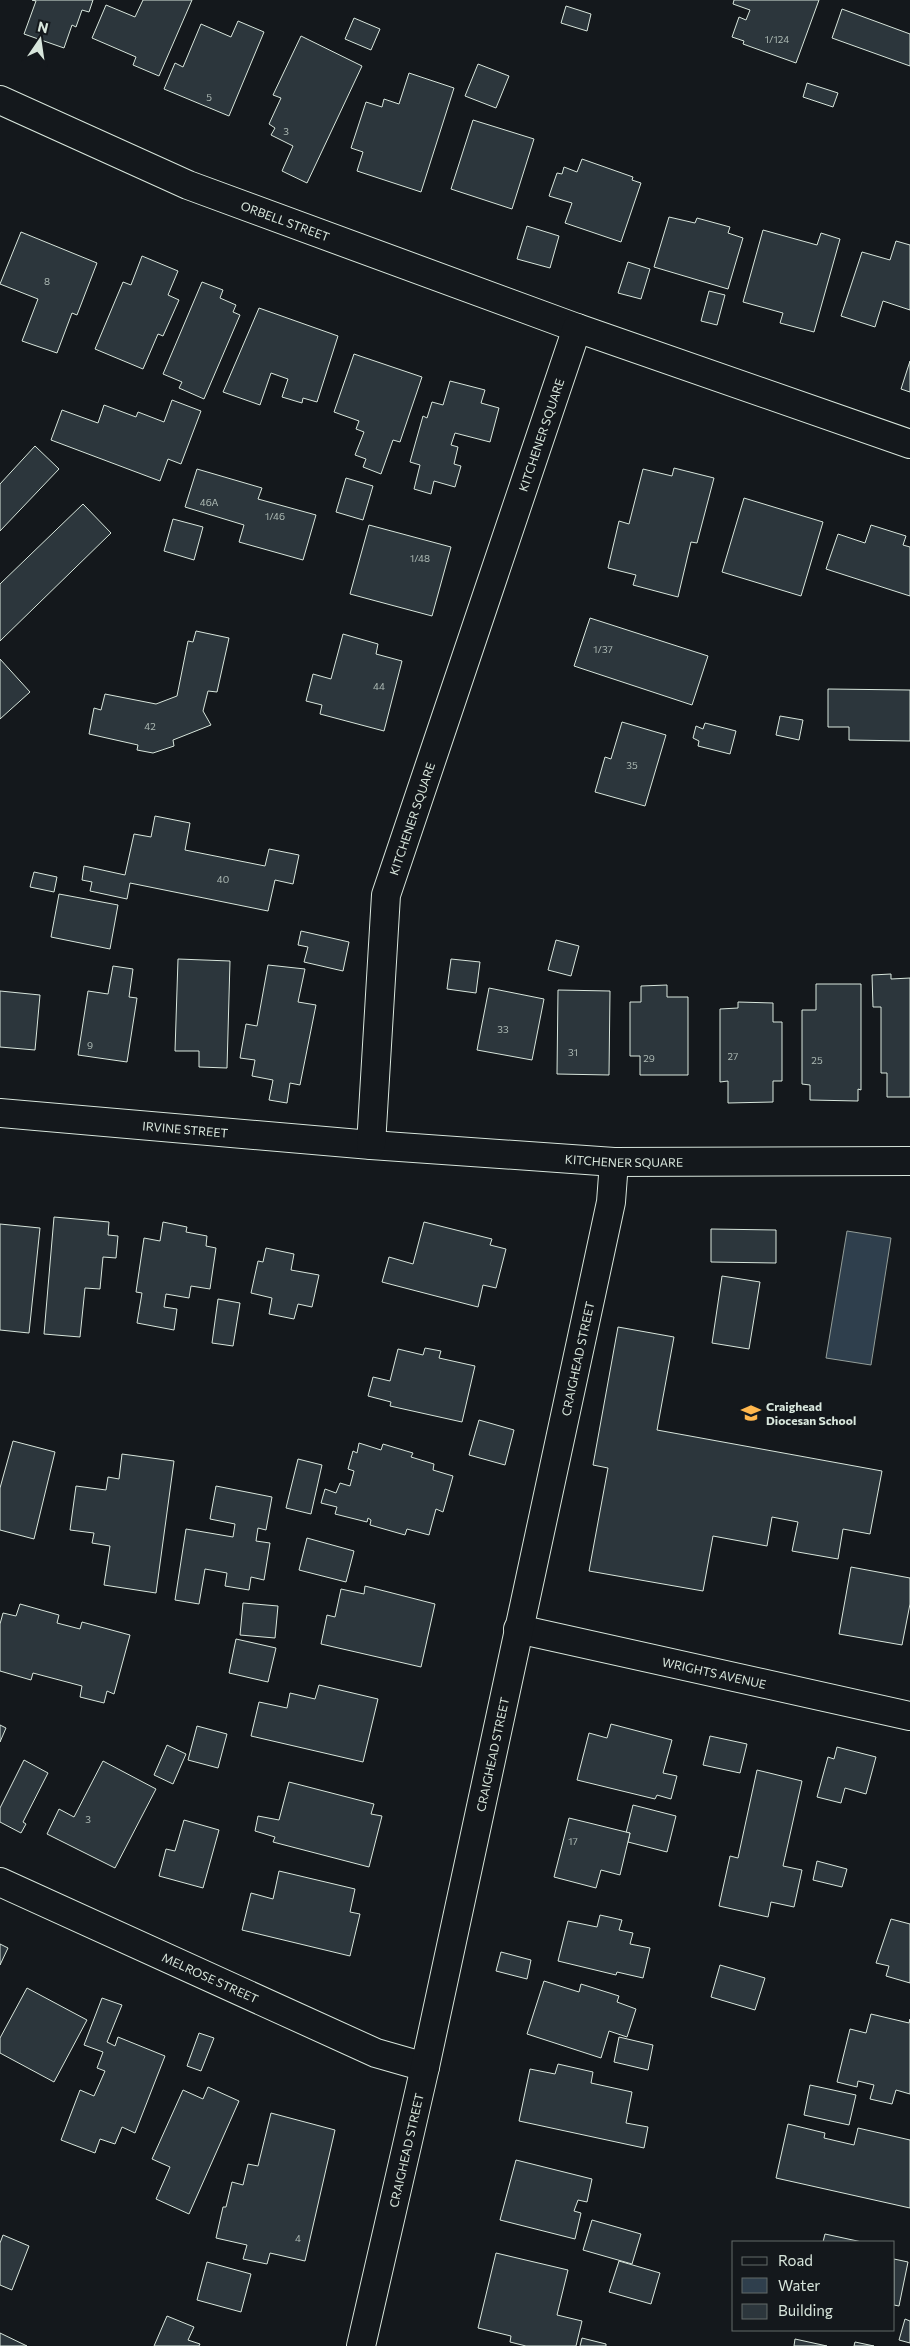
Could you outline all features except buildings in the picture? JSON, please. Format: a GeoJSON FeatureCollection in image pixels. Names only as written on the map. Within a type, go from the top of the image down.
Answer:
{"type":"FeatureCollection","features":[{"type":"Feature","properties":{"kind":"street","name":"ORBELL STREET"},"geometry":{"type":"LineString","coordinates":[[0,100],[188,185],[577,328]]}},
{"type":"Feature","properties":{"kind":"street"},"geometry":{"type":"LineString","coordinates":[[577,328],[910,444]]}},
{"type":"Feature","properties":{"kind":"street","name":"KITCHENER SQUARE"},"geometry":{"type":"LineString","coordinates":[[577,328],[386,895],[371,1145],[614,1162],[910,1161]]}},
{"type":"Feature","properties":{"kind":"street","name":"IRVINE STREET"},"geometry":{"type":"LineString","coordinates":[[0,1113],[371,1145]]}},
{"type":"Feature","properties":{"kind":"street","name":"CRAIGHEAD STREET"},"geometry":{"type":"LineString","coordinates":[[361,2346],[425,2066],[611,1202],[614,1162]]}},
{"type":"Feature","properties":{"kind":"street","name":"WRIGHTS AVENUE"},"geometry":{"type":"LineString","coordinates":[[518,1629],[910,1716]]}},
{"type":"Feature","properties":{"kind":"street","name":"MELROSE STREET"},"geometry":{"type":"LineString","coordinates":[[0,1882],[376,2053],[425,2066]]}},
{"type":"Feature","properties":{"kind":"water"},"geometry":{"type":"Polygon","coordinates":[[[847,1231],[891,1238],[871,1365],[826,1358],[847,1231]]]}},
{"type":"Feature","properties":{"kind":"place","name":"Craighead Diocesan School"},"geometry":{"type":"Point","coordinates":[751,1413]}}]}
